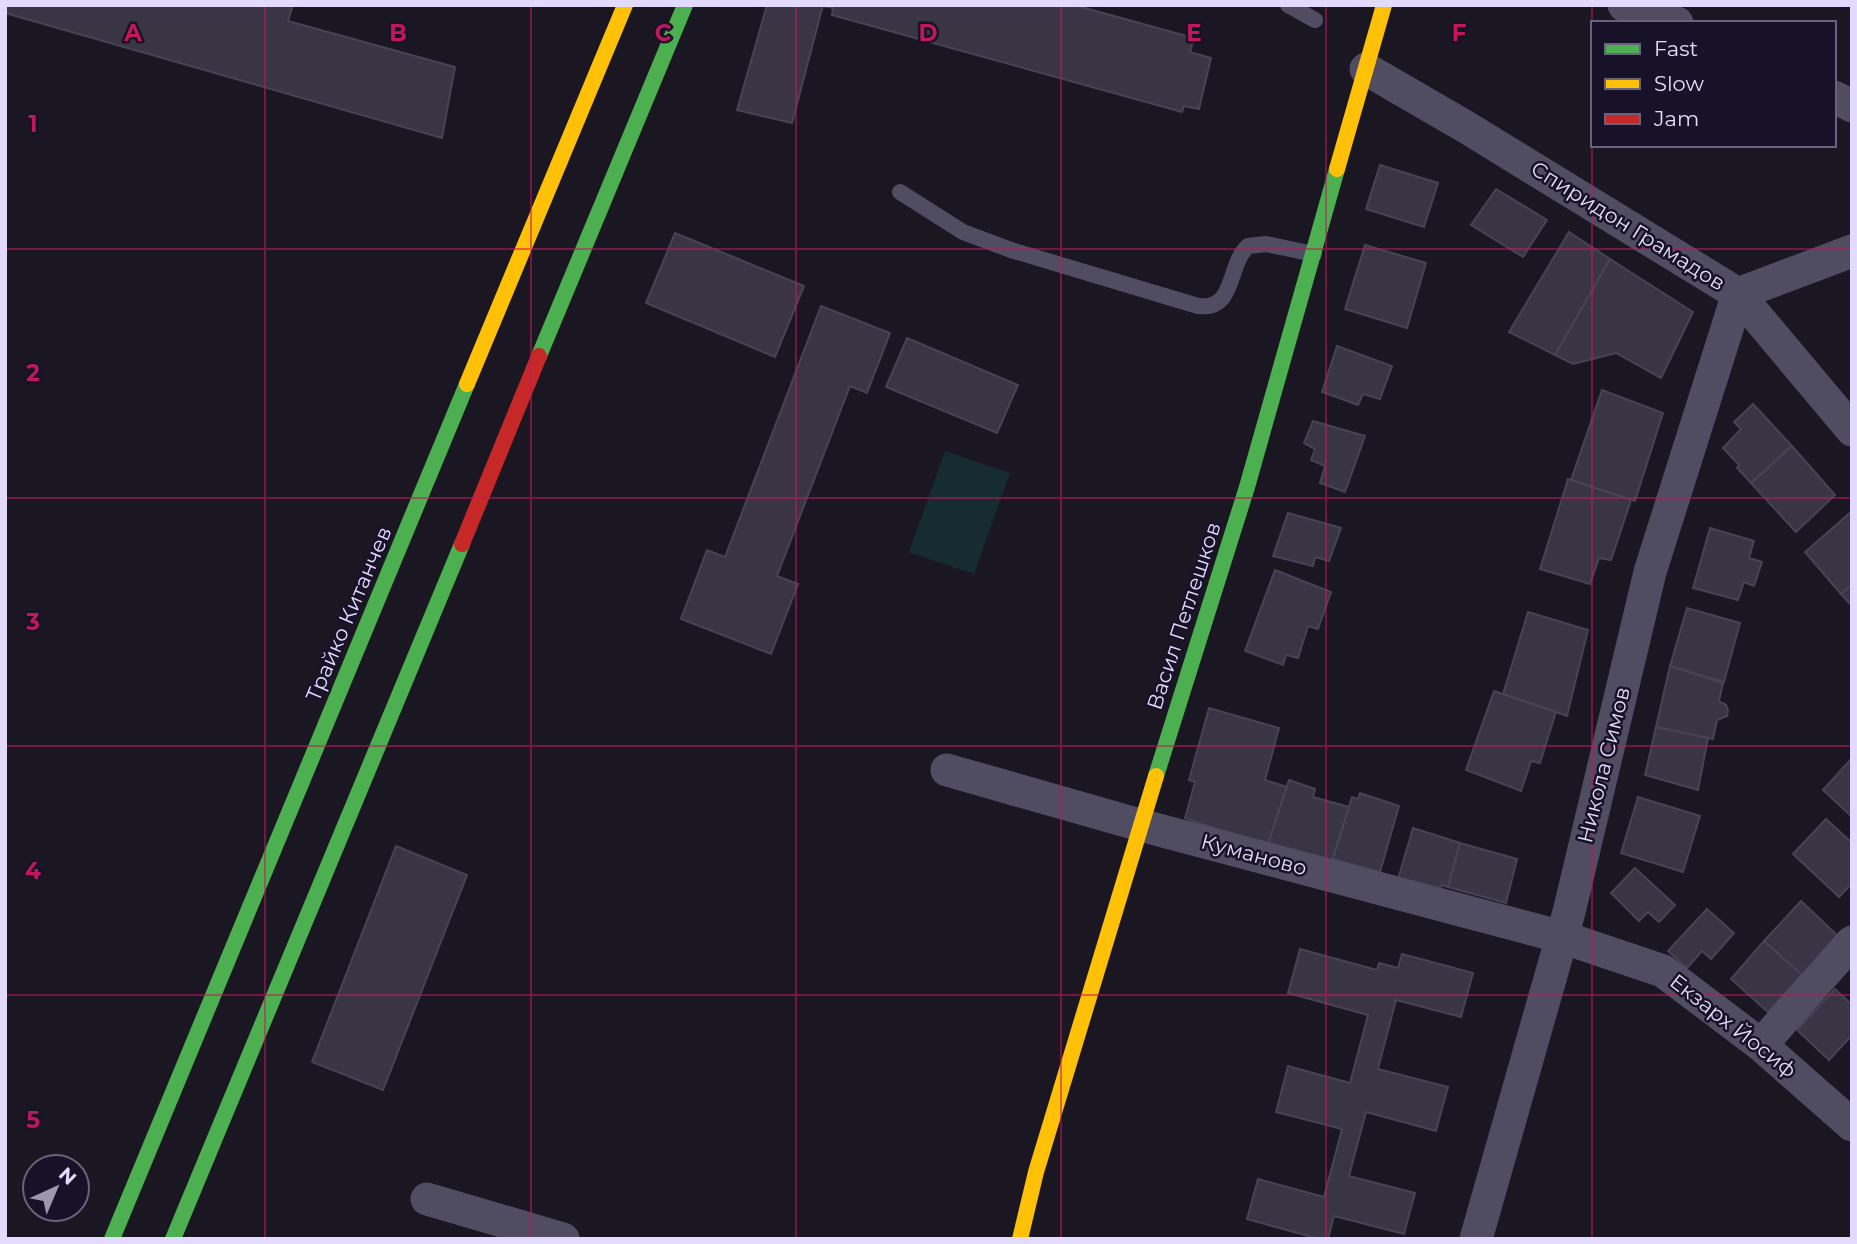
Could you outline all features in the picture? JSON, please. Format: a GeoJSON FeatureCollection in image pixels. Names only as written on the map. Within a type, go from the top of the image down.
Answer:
{"type":"FeatureCollection","features":[{"type":"Feature","properties":{"kind":"street","name":"Трайко Китанчев"},"geometry":{"type":"LineString","coordinates":[[112,1239],[625,5]]}},
{"type":"Feature","properties":{"kind":"street"},"geometry":{"type":"LineString","coordinates":[[173,1239],[685,5]]}},
{"type":"Feature","properties":{"kind":"street","name":"Васил Петлешков"},"geometry":{"type":"LineString","coordinates":[[1020,1239],[1040,1159],[1140,825],[1247,487],[1384,5]]}},
{"type":"Feature","properties":{"kind":"street"},"geometry":{"type":"LineString","coordinates":[[1624,5],[1671,21]]}},
{"type":"Feature","properties":{"kind":"street","name":"Спиридон Грамадов"},"geometry":{"type":"LineString","coordinates":[[1366,69],[1466,127],[1738,294],[1852,430]]}},
{"type":"Feature","properties":{"kind":"street"},"geometry":{"type":"LineString","coordinates":[[1836,98],[1852,106]]}},
{"type":"Feature","properties":{"kind":"street"},"geometry":{"type":"LineString","coordinates":[[1738,294],[1852,251]]}},
{"type":"Feature","properties":{"kind":"street","name":"Никола Симов"},"geometry":{"type":"LineString","coordinates":[[1476,1239],[1562,937],[1650,572],[1738,294]]}},
{"type":"Feature","properties":{"kind":"street","name":"Куманово"},"geometry":{"type":"LineString","coordinates":[[947,770],[1140,825],[1562,937]]}},
{"type":"Feature","properties":{"kind":"street","name":"Екзарх Йосиф"},"geometry":{"type":"LineString","coordinates":[[1562,937],[1663,971],[1761,1045],[1852,1125]]}},
{"type":"Feature","properties":{"kind":"street"},"geometry":{"type":"LineString","coordinates":[[1761,1045],[1852,942]]}},
{"type":"Feature","properties":{"kind":"street"},"geometry":{"type":"LineString","coordinates":[[427,1199],[563,1239]]}},
{"type":"Feature","properties":{"kind":"lane"},"geometry":{"type":"LineString","coordinates":[[1288,5],[1315,20]]}},
{"type":"Feature","properties":{"kind":"lane"},"geometry":{"type":"LineString","coordinates":[[900,192],[955,227],[987,241],[1198,306],[1216,305],[1224,299],[1237,260],[1248,246],[1266,244],[1314,254]]}},
{"type":"Feature","properties":{"kind":"green space"},"geometry":{"type":"Polygon","coordinates":[[[945,451],[1010,473],[974,574],[909,552],[945,451]]]}},
{"type":"Feature","properties":{"kind":"building"},"geometry":{"type":"Polygon","coordinates":[[[5,5],[293,5],[288,21],[455,67],[442,138],[5,13],[5,5]]]}},
{"type":"Feature","properties":{"kind":"building"},"geometry":{"type":"Polygon","coordinates":[[[767,5],[823,5],[792,123],[737,110],[767,5]]]}},
{"type":"Feature","properties":{"kind":"building"},"geometry":{"type":"Polygon","coordinates":[[[1074,5],[1194,38],[1190,52],[1211,58],[1199,109],[1184,106],[1182,112],[832,15],[833,8],[823,6],[1074,5]]]}},
{"type":"Feature","properties":{"kind":"building"},"geometry":{"type":"Polygon","coordinates":[[[1380,165],[1438,183],[1424,227],[1366,209],[1380,165]]]}},
{"type":"Feature","properties":{"kind":"building"},"geometry":{"type":"Polygon","coordinates":[[[1496,189],[1547,220],[1523,257],[1471,225],[1496,189]]]}},
{"type":"Feature","properties":{"kind":"building"},"geometry":{"type":"Polygon","coordinates":[[[1569,232],[1610,259],[1555,355],[1509,332],[1569,232]]]}},
{"type":"Feature","properties":{"kind":"building"},"geometry":{"type":"Polygon","coordinates":[[[675,233],[804,286],[775,357],[646,303],[675,233]]]}},
{"type":"Feature","properties":{"kind":"building"},"geometry":{"type":"Polygon","coordinates":[[[1365,245],[1426,263],[1407,328],[1345,309],[1365,245]]]}},
{"type":"Feature","properties":{"kind":"building"},"geometry":{"type":"Polygon","coordinates":[[[1610,259],[1693,312],[1661,378],[1616,353],[1573,364],[1555,355],[1610,259]]]}},
{"type":"Feature","properties":{"kind":"building"},"geometry":{"type":"Polygon","coordinates":[[[821,306],[890,333],[867,393],[850,386],[777,576],[798,584],[771,654],[681,619],[707,550],[725,557],[821,306]]]}},
{"type":"Feature","properties":{"kind":"building"},"geometry":{"type":"Polygon","coordinates":[[[907,338],[1018,385],[997,433],[886,387],[907,338]]]}},
{"type":"Feature","properties":{"kind":"building"},"geometry":{"type":"Polygon","coordinates":[[[1337,346],[1392,366],[1380,399],[1363,394],[1358,405],[1322,392],[1337,346]]]}},
{"type":"Feature","properties":{"kind":"building"},"geometry":{"type":"Polygon","coordinates":[[[1602,390],[1663,413],[1635,501],[1571,480],[1602,390]]]}},
{"type":"Feature","properties":{"kind":"building"},"geometry":{"type":"Polygon","coordinates":[[[1753,404],[1792,446],[1751,483],[1723,448],[1741,429],[1734,422],[1753,404]]]}},
{"type":"Feature","properties":{"kind":"building"},"geometry":{"type":"Polygon","coordinates":[[[1313,421],[1365,436],[1345,492],[1320,483],[1325,466],[1311,460],[1315,449],[1304,443],[1313,421]]]}},
{"type":"Feature","properties":{"kind":"building"},"geometry":{"type":"Polygon","coordinates":[[[1792,446],[1835,495],[1796,532],[1751,483],[1792,446]]]}},
{"type":"Feature","properties":{"kind":"building"},"geometry":{"type":"Polygon","coordinates":[[[1568,479],[1631,500],[1611,560],[1599,558],[1590,584],[1540,569],[1568,479]]]}},
{"type":"Feature","properties":{"kind":"building"},"geometry":{"type":"Polygon","coordinates":[[[1851,512],[1852,585],[1841,594],[1805,552],[1851,512]]]}},
{"type":"Feature","properties":{"kind":"building"},"geometry":{"type":"Polygon","coordinates":[[[1288,513],[1341,528],[1329,561],[1315,557],[1313,566],[1273,556],[1288,513]]]}},
{"type":"Feature","properties":{"kind":"building"},"geometry":{"type":"Polygon","coordinates":[[[1710,528],[1754,541],[1749,558],[1762,562],[1754,586],[1744,582],[1738,600],[1693,588],[1710,528]]]}},
{"type":"Feature","properties":{"kind":"building"},"geometry":{"type":"Polygon","coordinates":[[[1275,570],[1331,592],[1318,629],[1308,626],[1298,658],[1286,655],[1283,665],[1245,651],[1275,570]]]}},
{"type":"Feature","properties":{"kind":"building"},"geometry":{"type":"Polygon","coordinates":[[[1852,585],[1852,606],[1841,594],[1852,585]]]}},
{"type":"Feature","properties":{"kind":"building"},"geometry":{"type":"Polygon","coordinates":[[[1687,608],[1740,623],[1724,682],[1670,666],[1687,608]]]}},
{"type":"Feature","properties":{"kind":"building"},"geometry":{"type":"Polygon","coordinates":[[[1528,612],[1588,630],[1567,716],[1503,694],[1528,612]]]}},
{"type":"Feature","properties":{"kind":"building"},"geometry":{"type":"Polygon","coordinates":[[[1670,666],[1723,683],[1719,701],[1726,705],[1728,711],[1727,716],[1717,720],[1713,739],[1656,727],[1670,666]]]}},
{"type":"Feature","properties":{"kind":"building"},"geometry":{"type":"Polygon","coordinates":[[[1494,691],[1556,712],[1540,763],[1531,761],[1521,791],[1466,770],[1494,691]]]}},
{"type":"Feature","properties":{"kind":"building"},"geometry":{"type":"Polygon","coordinates":[[[1209,708],[1279,728],[1265,780],[1287,787],[1267,847],[1185,818],[1195,782],[1189,780],[1209,708]]]}},
{"type":"Feature","properties":{"kind":"building"},"geometry":{"type":"Polygon","coordinates":[[[1656,727],[1708,738],[1698,790],[1645,775],[1656,727]]]}},
{"type":"Feature","properties":{"kind":"building"},"geometry":{"type":"Polygon","coordinates":[[[1852,758],[1852,817],[1823,790],[1852,758]]]}},
{"type":"Feature","properties":{"kind":"building"},"geometry":{"type":"Polygon","coordinates":[[[1289,780],[1315,789],[1313,797],[1349,807],[1330,867],[1267,847],[1289,780]]]}},
{"type":"Feature","properties":{"kind":"building"},"geometry":{"type":"Polygon","coordinates":[[[1360,793],[1399,806],[1380,872],[1333,859],[1352,797],[1358,799],[1360,793]]]}},
{"type":"Feature","properties":{"kind":"building"},"geometry":{"type":"Polygon","coordinates":[[[1638,797],[1700,816],[1683,872],[1621,853],[1638,797]]]}},
{"type":"Feature","properties":{"kind":"building"},"geometry":{"type":"Polygon","coordinates":[[[1826,819],[1852,843],[1852,883],[1839,897],[1793,854],[1826,819]]]}},
{"type":"Feature","properties":{"kind":"building"},"geometry":{"type":"Polygon","coordinates":[[[1413,828],[1460,843],[1448,887],[1441,885],[1438,893],[1398,879],[1413,828]]]}},
{"type":"Feature","properties":{"kind":"building"},"geometry":{"type":"Polygon","coordinates":[[[1460,843],[1517,859],[1506,903],[1448,887],[1460,843]]]}},
{"type":"Feature","properties":{"kind":"building"},"geometry":{"type":"Polygon","coordinates":[[[396,846],[467,875],[383,1090],[312,1062],[396,846]]]}},
{"type":"Feature","properties":{"kind":"building"},"geometry":{"type":"Polygon","coordinates":[[[1635,868],[1675,905],[1659,922],[1648,912],[1639,921],[1611,893],[1635,868]]]}},
{"type":"Feature","properties":{"kind":"building"},"geometry":{"type":"Polygon","coordinates":[[[1801,901],[1838,936],[1802,975],[1764,941],[1801,901]]]}},
{"type":"Feature","properties":{"kind":"building"},"geometry":{"type":"Polygon","coordinates":[[[1707,909],[1734,933],[1711,959],[1702,951],[1687,968],[1668,951],[1707,909]]]}},
{"type":"Feature","properties":{"kind":"building"},"geometry":{"type":"Polygon","coordinates":[[[1764,941],[1802,975],[1768,1012],[1731,979],[1764,941]]]}},
{"type":"Feature","properties":{"kind":"building"},"geometry":{"type":"Polygon","coordinates":[[[1300,949],[1377,970],[1379,963],[1398,968],[1402,954],[1473,973],[1461,1017],[1396,1000],[1378,1069],[1448,1087],[1436,1131],[1366,1112],[1349,1176],[1415,1193],[1404,1234],[1334,1216],[1328,1239],[1319,1239],[1247,1219],[1258,1179],[1324,1197],[1342,1129],[1276,1112],[1288,1066],[1350,1083],[1368,1015],[1288,993],[1300,949]]]}},
{"type":"Feature","properties":{"kind":"building"},"geometry":{"type":"Polygon","coordinates":[[[1835,989],[1852,1005],[1852,1035],[1829,1060],[1797,1030],[1835,989]]]}},
{"type":"Feature","properties":{"kind":"traffic: fast"},"geometry":{"type":"LineString","coordinates":[[539,356],[685,5]]}},
{"type":"Feature","properties":{"kind":"traffic: fast"},"geometry":{"type":"LineString","coordinates":[[1156,776],[1247,487],[1337,169]]}},
{"type":"Feature","properties":{"kind":"traffic: fast"},"geometry":{"type":"LineString","coordinates":[[112,1239],[467,384]]}},
{"type":"Feature","properties":{"kind":"traffic: fast"},"geometry":{"type":"LineString","coordinates":[[173,1239],[462,544]]}},
{"type":"Feature","properties":{"kind":"traffic: slow"},"geometry":{"type":"LineString","coordinates":[[467,384],[625,5]]}},
{"type":"Feature","properties":{"kind":"traffic: slow"},"geometry":{"type":"LineString","coordinates":[[1337,169],[1384,5]]}},
{"type":"Feature","properties":{"kind":"traffic: slow"},"geometry":{"type":"LineString","coordinates":[[1020,1239],[1036,1172],[1156,776]]}},
{"type":"Feature","properties":{"kind":"traffic: jam"},"geometry":{"type":"LineString","coordinates":[[462,544],[539,356]]}}]}
